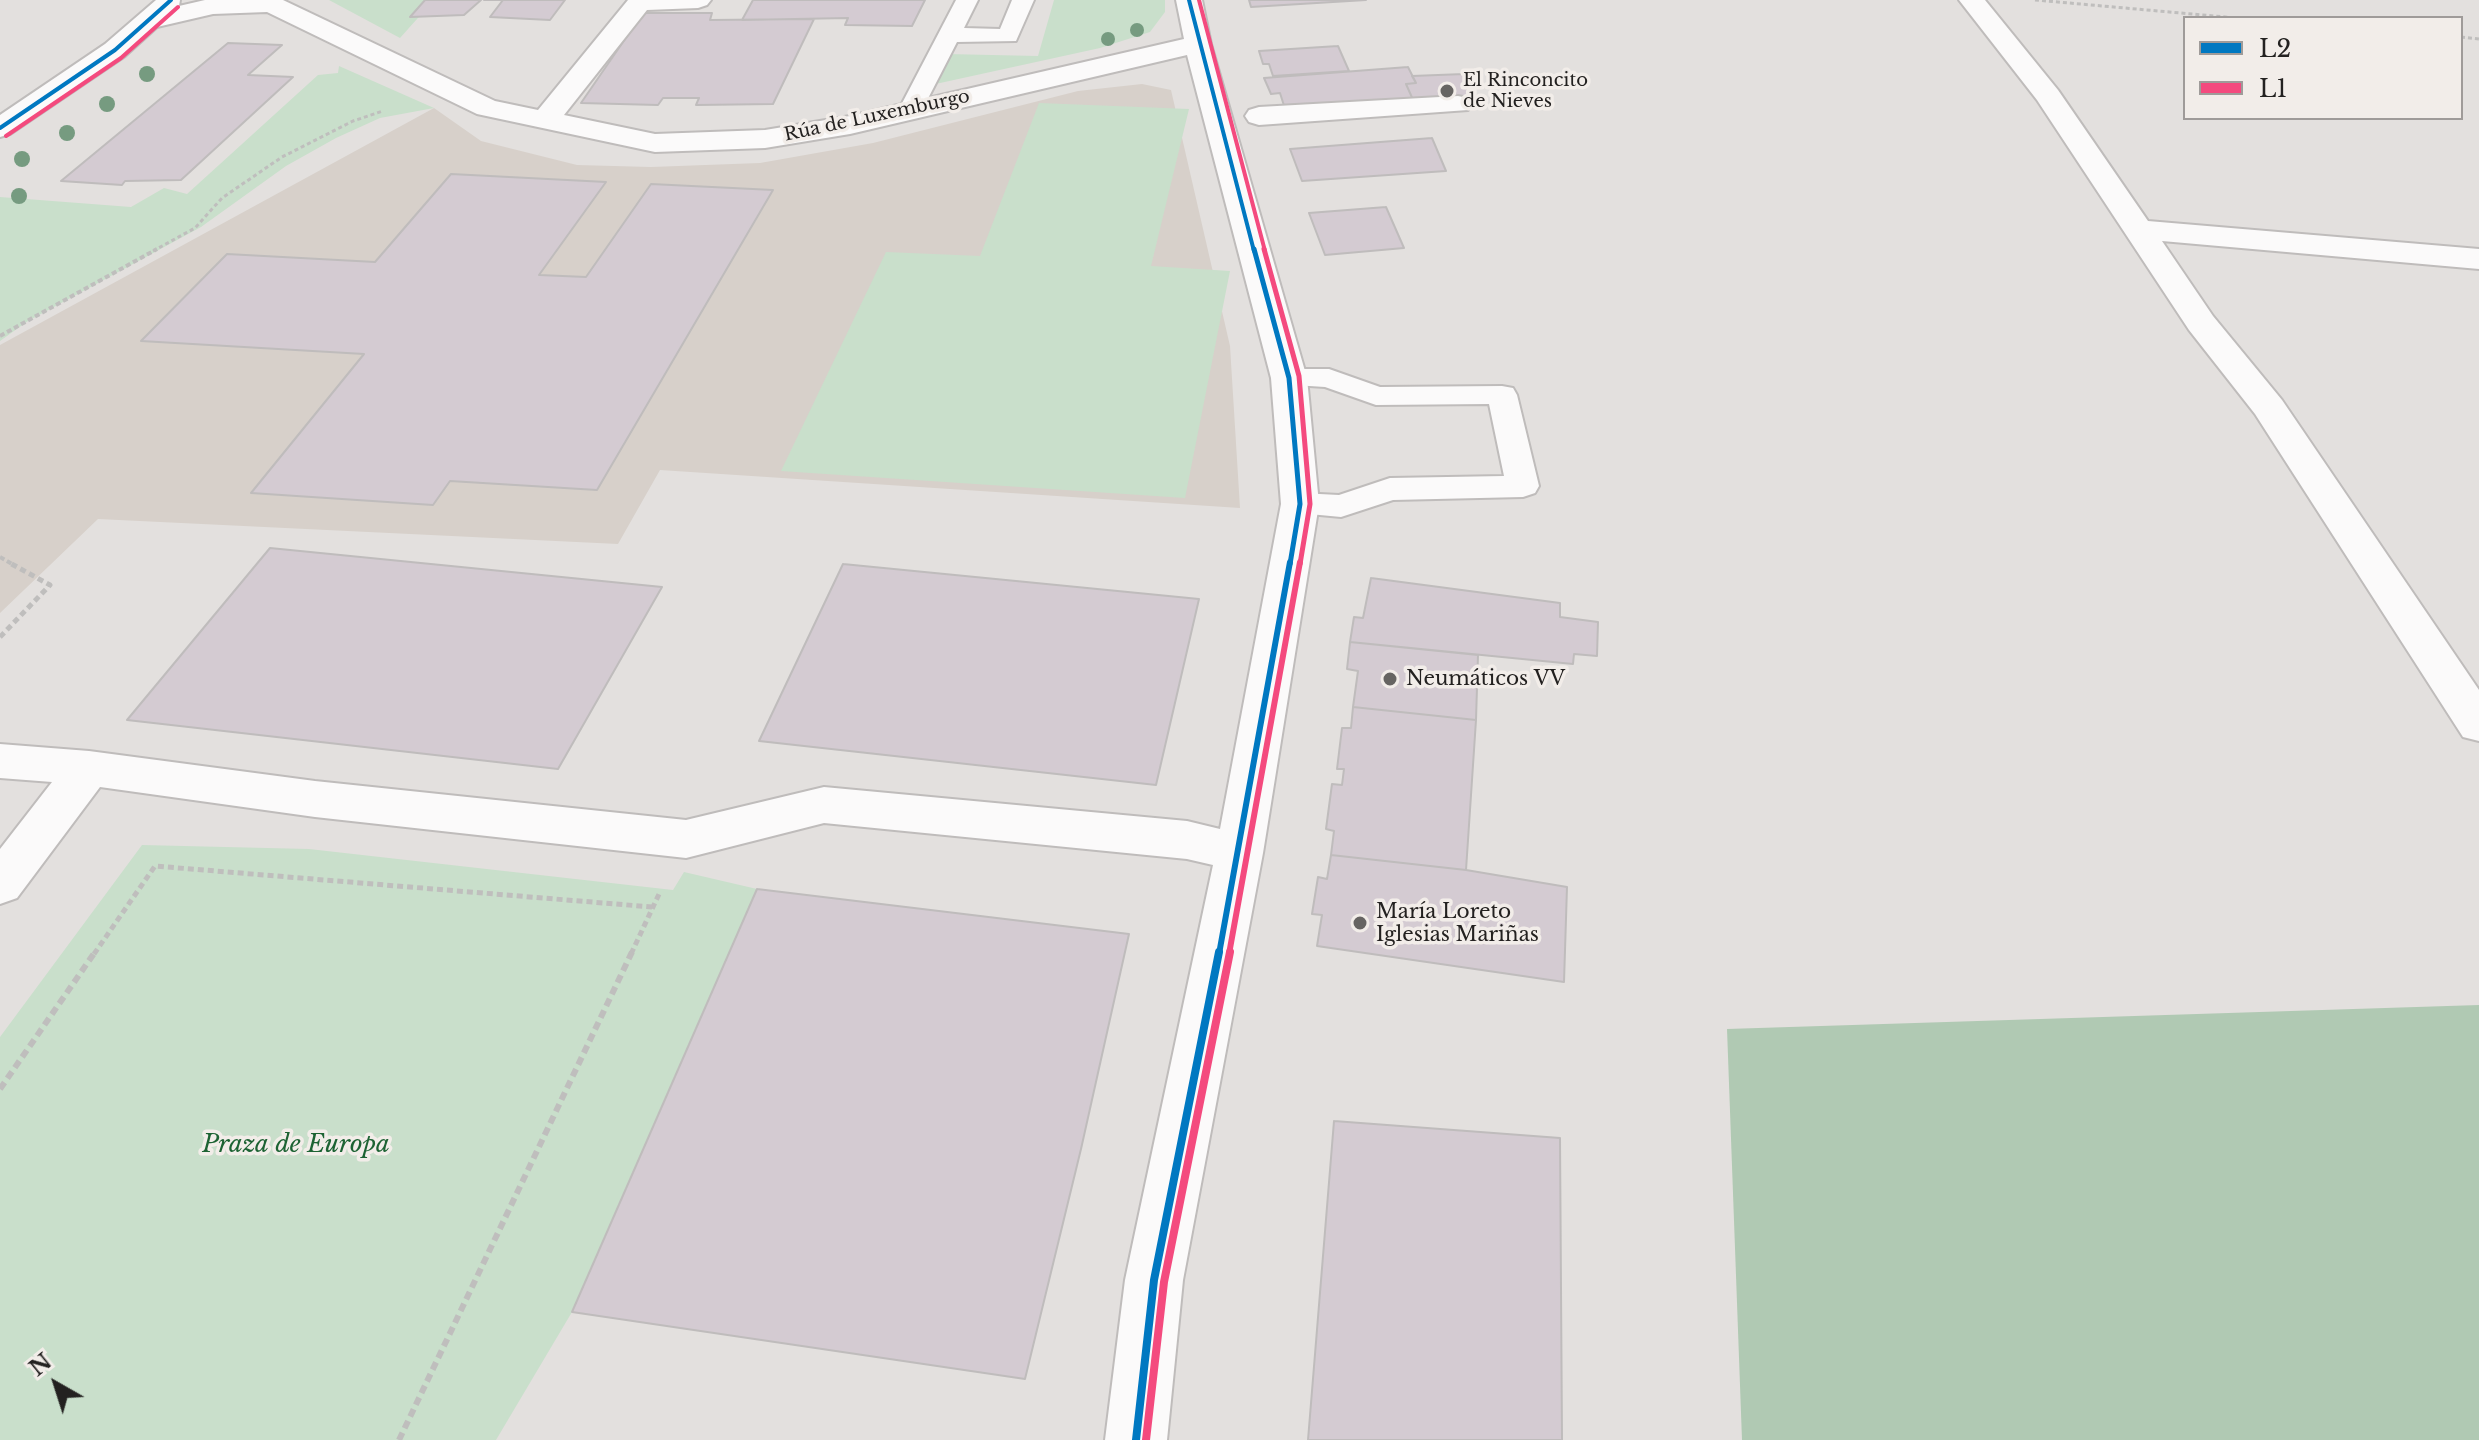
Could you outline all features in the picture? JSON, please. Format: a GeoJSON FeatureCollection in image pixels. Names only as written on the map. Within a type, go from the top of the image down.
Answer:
{"type":"FeatureCollection","features":[{"type":"Feature","properties":{"kind":"street"},"geometry":{"type":"LineString","coordinates":[[0,128],[115,50],[171,0]]}},
{"type":"Feature","properties":{"kind":"street"},"geometry":{"type":"LineString","coordinates":[[545,120],[641,1],[698,0]]}},
{"type":"Feature","properties":{"kind":"street"},"geometry":{"type":"LineString","coordinates":[[1136,1440],[1154,1280],[1239,853],[1300,504],[1289,378],[1198,44],[1189,0]]}},
{"type":"Feature","properties":{"kind":"street"},"geometry":{"type":"LineString","coordinates":[[1972,0],[2048,96],[2201,323],[2269,408],[2479,725]]}},
{"type":"Feature","properties":{"kind":"street","name":"Rúa de Luxemburgo"},"geometry":{"type":"LineString","coordinates":[[148,21],[213,6],[271,4],[487,108],[655,143],[765,139],[910,111],[1198,44]]}},
{"type":"Feature","properties":{"kind":"street"},"geometry":{"type":"LineString","coordinates":[[1259,116],[1458,104]]}},
{"type":"Feature","properties":{"kind":"street"},"geometry":{"type":"LineString","coordinates":[[2141,230],[2479,259]]}},
{"type":"Feature","properties":{"kind":"street"},"geometry":{"type":"LineString","coordinates":[[0,761],[89,768],[315,799],[686,839],[824,805],[1187,840],[1239,853]]}},
{"type":"Feature","properties":{"kind":"street"},"geometry":{"type":"LineString","coordinates":[[0,884],[89,768]]}},
{"type":"Feature","properties":{"kind":"lane"},"geometry":{"type":"LineString","coordinates":[[910,111],[967,0]]}},
{"type":"Feature","properties":{"kind":"lane"},"geometry":{"type":"LineString","coordinates":[[948,35],[1008,36],[1023,0]]}},
{"type":"Feature","properties":{"kind":"lane"},"geometry":{"type":"LineString","coordinates":[[1289,378],[1329,378],[1376,396],[1502,395],[1523,486],[1390,489],[1341,506],[1300,504]]}},
{"type":"Feature","properties":{"kind":"path"},"geometry":{"type":"LineString","coordinates":[[2030,0],[2214,16]]}},
{"type":"Feature","properties":{"kind":"path"},"geometry":{"type":"LineString","coordinates":[[0,336],[195,228],[222,198],[282,157],[353,121],[396,107]]}},
{"type":"Feature","properties":{"kind":"path"},"geometry":{"type":"LineString","coordinates":[[0,557],[50,585],[0,637]]}},
{"type":"Feature","properties":{"kind":"path"},"geometry":{"type":"LineString","coordinates":[[0,1089],[155,866],[652,907]]}},
{"type":"Feature","properties":{"kind":"path"},"geometry":{"type":"LineString","coordinates":[[399,1440],[663,884]]}},
{"type":"Feature","properties":{"kind":"shaded area"},"geometry":{"type":"Polygon","coordinates":[[[1142,84],[1171,90],[1230,346],[1240,508],[660,470],[618,544],[98,519],[0,613],[0,345],[434,108],[481,141],[577,165],[651,167],[760,163],[873,143],[1078,91],[1142,84]]]}},
{"type":"Feature","properties":{"kind":"green space"},"geometry":{"type":"Polygon","coordinates":[[[329,0],[434,0],[400,38],[329,0]]]}},
{"type":"Feature","properties":{"kind":"green space"},"geometry":{"type":"Polygon","coordinates":[[[1054,0],[1165,0],[1165,12],[1150,32],[1100,48],[931,85],[946,54],[1038,56],[1054,0]]]}},
{"type":"Feature","properties":{"kind":"green space"},"geometry":{"type":"Polygon","coordinates":[[[339,66],[434,108],[380,118],[336,138],[286,166],[201,227],[28,321],[0,341],[0,197],[131,207],[164,188],[187,194],[318,75],[338,73],[339,66]]]}},
{"type":"Feature","properties":{"kind":"green space"},"geometry":{"type":"Polygon","coordinates":[[[1039,103],[1189,109],[1151,266],[1230,271],[1185,498],[781,471],[886,252],[980,256],[1039,103]]]}},
{"type":"Feature","properties":{"kind":"green space","name":"Praza de Europa"},"geometry":{"type":"Polygon","coordinates":[[[142,845],[309,849],[673,890],[684,872],[757,889],[572,1312],[496,1440],[0,1440],[0,1037],[142,845]]]}},
{"type":"Feature","properties":{"kind":"green space"},"geometry":{"type":"Polygon","coordinates":[[[2479,1005],[2479,1440],[1742,1440],[1727,1029],[2479,1005]]]}},
{"type":"Feature","properties":{"kind":"building"},"geometry":{"type":"Polygon","coordinates":[[[425,0],[481,0],[464,15],[410,17],[425,0]]]}},
{"type":"Feature","properties":{"kind":"building"},"geometry":{"type":"Polygon","coordinates":[[[503,0],[565,0],[550,20],[490,17],[503,0]]]}},
{"type":"Feature","properties":{"kind":"building"},"geometry":{"type":"Polygon","coordinates":[[[753,0],[925,0],[912,26],[845,25],[848,18],[742,20],[753,0]]]}},
{"type":"Feature","properties":{"kind":"building"},"geometry":{"type":"Polygon","coordinates":[[[1249,0],[1366,0],[1251,7],[1249,0]]]}},
{"type":"Feature","properties":{"kind":"building"},"geometry":{"type":"Polygon","coordinates":[[[643,13],[712,13],[710,20],[814,19],[773,104],[696,105],[699,98],[663,98],[658,105],[581,103],[643,13]]]}},
{"type":"Feature","properties":{"kind":"building"},"geometry":{"type":"Polygon","coordinates":[[[228,43],[282,45],[248,75],[293,77],[181,180],[125,181],[122,185],[61,181],[228,43]]]}},
{"type":"Feature","properties":{"kind":"building"},"geometry":{"type":"Polygon","coordinates":[[[1338,46],[1349,71],[1273,76],[1269,64],[1263,64],[1259,51],[1338,46]]]}},
{"type":"Feature","properties":{"kind":"building"},"geometry":{"type":"Polygon","coordinates":[[[1408,67],[1416,83],[1406,84],[1414,102],[1286,112],[1280,93],[1271,94],[1264,78],[1408,67]]]}},
{"type":"Feature","properties":{"kind":"building"},"geometry":{"type":"Polygon","coordinates":[[[1464,74],[1474,99],[1414,102],[1406,84],[1416,83],[1412,76],[1464,74]]]}},
{"type":"Feature","properties":{"kind":"building"},"geometry":{"type":"Polygon","coordinates":[[[1432,138],[1446,171],[1302,181],[1290,149],[1432,138]]]}},
{"type":"Feature","properties":{"kind":"building"},"geometry":{"type":"Polygon","coordinates":[[[451,174],[606,182],[539,275],[586,277],[651,184],[773,190],[597,490],[450,481],[433,505],[251,493],[364,354],[141,341],[227,254],[375,262],[451,174]]]}},
{"type":"Feature","properties":{"kind":"building"},"geometry":{"type":"Polygon","coordinates":[[[1386,207],[1404,248],[1325,255],[1309,213],[1386,207]]]}},
{"type":"Feature","properties":{"kind":"building"},"geometry":{"type":"Polygon","coordinates":[[[270,548],[662,587],[558,769],[127,720],[270,548]]]}},
{"type":"Feature","properties":{"kind":"building"},"geometry":{"type":"Polygon","coordinates":[[[843,564],[1199,599],[1156,785],[759,741],[843,564]]]}},
{"type":"Feature","properties":{"kind":"building"},"geometry":{"type":"Polygon","coordinates":[[[1371,578],[1560,603],[1560,617],[1598,622],[1597,656],[1574,654],[1573,664],[1350,642],[1354,617],[1363,618],[1371,578]]]}},
{"type":"Feature","properties":{"kind":"building"},"geometry":{"type":"Polygon","coordinates":[[[1350,642],[1478,655],[1476,720],[1353,707],[1358,671],[1347,669],[1350,642]]]}},
{"type":"Feature","properties":{"kind":"building"},"geometry":{"type":"Polygon","coordinates":[[[1353,707],[1476,720],[1466,870],[1331,855],[1334,831],[1326,829],[1332,784],[1342,785],[1344,769],[1337,769],[1342,728],[1351,728],[1353,707]]]}},
{"type":"Feature","properties":{"kind":"building"},"geometry":{"type":"Polygon","coordinates":[[[1331,855],[1466,870],[1567,887],[1564,982],[1317,946],[1322,915],[1312,914],[1318,877],[1327,879],[1331,855]]]}},
{"type":"Feature","properties":{"kind":"building"},"geometry":{"type":"Polygon","coordinates":[[[757,889],[1129,934],[1025,1379],[572,1312],[757,889]]]}},
{"type":"Feature","properties":{"kind":"building"},"geometry":{"type":"Polygon","coordinates":[[[1334,1121],[1560,1138],[1562,1440],[1308,1440],[1334,1121]]]}},
{"type":"Feature","properties":{"kind":"transit line","name":"L2"},"geometry":{"type":"LineString","coordinates":[[0,128],[115,50],[171,0]]}},
{"type":"Feature","properties":{"kind":"transit line","name":"L2"},"geometry":{"type":"LineString","coordinates":[[1136,1440],[1154,1280],[1239,853],[1300,504],[1289,378],[1198,44],[1189,0]]}},
{"type":"Feature","properties":{"kind":"transit line","name":"L1"},"geometry":{"type":"LineString","coordinates":[[1146,1440],[1164,1282],[1249,855],[1310,504],[1299,376],[1199,0]]}},
{"type":"Feature","properties":{"kind":"transit line","name":"L1"},"geometry":{"type":"LineString","coordinates":[[6,136],[121,58],[178,7]]}},
{"type":"Feature","properties":{"kind":"place","name":"El Rinconcito de Nieves"},"geometry":{"type":"Point","coordinates":[1447,91]}},
{"type":"Feature","properties":{"kind":"place","name":"Neumáticos VV"},"geometry":{"type":"Point","coordinates":[1390,679]}},
{"type":"Feature","properties":{"kind":"place","name":"María Loreto Iglesias Mariñas"},"geometry":{"type":"Point","coordinates":[1360,923]}}]}
